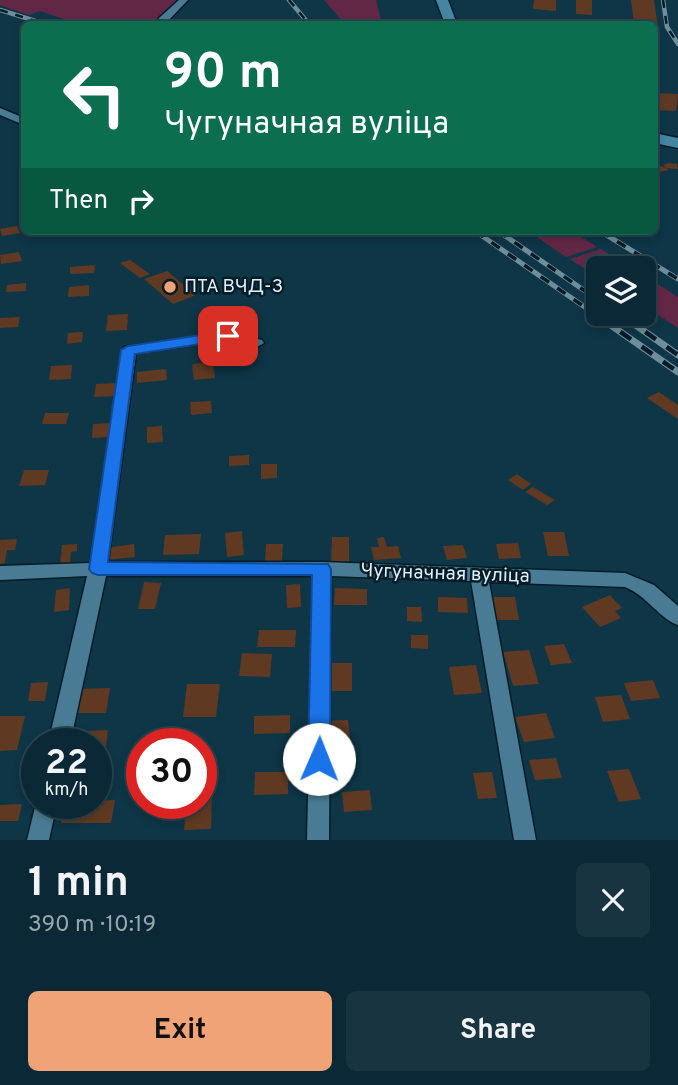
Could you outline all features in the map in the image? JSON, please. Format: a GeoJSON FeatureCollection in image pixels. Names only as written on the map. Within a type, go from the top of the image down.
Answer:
{"type":"FeatureCollection","features":[{"type":"Feature","properties":{"kind":"street"},"geometry":{"type":"LineString","coordinates":[[162,21],[184,0]]}},
{"type":"Feature","properties":{"kind":"street"},"geometry":{"type":"LineString","coordinates":[[442,0],[450,21]]}},
{"type":"Feature","properties":{"kind":"street"},"geometry":{"type":"LineString","coordinates":[[0,111],[21,120]]}},
{"type":"Feature","properties":{"kind":"street"},"geometry":{"type":"LineString","coordinates":[[0,122],[13,115]]}},
{"type":"Feature","properties":{"kind":"street"},"geometry":{"type":"LineString","coordinates":[[658,139],[678,143]]}},
{"type":"Feature","properties":{"kind":"street"},"geometry":{"type":"LineString","coordinates":[[63,728],[98,569],[128,350],[228,336],[257,343]]}},
{"type":"Feature","properties":{"kind":"street","name":"Чугуначная вуліца"},"geometry":{"type":"LineString","coordinates":[[0,573],[98,569],[322,569],[625,580],[634,582],[653,594],[678,618]]}},
{"type":"Feature","properties":{"kind":"street"},"geometry":{"type":"LineString","coordinates":[[318,840],[322,569]]}},
{"type":"Feature","properties":{"kind":"street"},"geometry":{"type":"LineString","coordinates":[[479,576],[525,840]]}},
{"type":"Feature","properties":{"kind":"street"},"geometry":{"type":"LineString","coordinates":[[38,840],[43,819]]}},
{"type":"Feature","properties":{"kind":"shaded area"},"geometry":{"type":"Polygon","coordinates":[[[0,0],[177,0],[158,21],[65,21],[67,20],[40,11],[29,15],[0,5],[0,0]]]}},
{"type":"Feature","properties":{"kind":"shaded area"},"geometry":{"type":"Polygon","coordinates":[[[324,0],[376,0],[381,21],[342,21],[324,0]]]}},
{"type":"Feature","properties":{"kind":"shaded area"},"geometry":{"type":"Polygon","coordinates":[[[534,235],[578,235],[597,247],[566,257],[534,235]]]}},
{"type":"Feature","properties":{"kind":"shaded area"},"geometry":{"type":"Polygon","coordinates":[[[601,249],[612,256],[586,256],[586,270],[570,259],[601,249]]]}},
{"type":"Feature","properties":{"kind":"shaded area"},"geometry":{"type":"Polygon","coordinates":[[[659,285],[678,297],[678,328],[656,314],[656,286],[659,285]]]}},
{"type":"Feature","properties":{"kind":"building"},"geometry":{"type":"Polygon","coordinates":[[[534,0],[556,0],[556,11],[533,9],[534,0]]]}},
{"type":"Feature","properties":{"kind":"building"},"geometry":{"type":"Polygon","coordinates":[[[576,0],[592,0],[592,15],[576,14],[576,0]]]}},
{"type":"Feature","properties":{"kind":"building"},"geometry":{"type":"Polygon","coordinates":[[[631,0],[654,0],[657,21],[634,21],[631,0]]]}},
{"type":"Feature","properties":{"kind":"building"},"geometry":{"type":"Polygon","coordinates":[[[658,93],[678,94],[676,111],[658,110],[658,93]]]}},
{"type":"Feature","properties":{"kind":"building"},"geometry":{"type":"Polygon","coordinates":[[[669,163],[677,164],[678,169],[666,168],[663,165],[669,163]]]}},
{"type":"Feature","properties":{"kind":"building"},"geometry":{"type":"Polygon","coordinates":[[[658,166],[669,170],[658,172],[658,166]]]}},
{"type":"Feature","properties":{"kind":"building"},"geometry":{"type":"Polygon","coordinates":[[[17,226],[20,233],[2,236],[0,229],[17,226]]]}},
{"type":"Feature","properties":{"kind":"building"},"geometry":{"type":"Polygon","coordinates":[[[19,252],[22,261],[1,264],[0,255],[19,252]]]}},
{"type":"Feature","properties":{"kind":"building"},"geometry":{"type":"Polygon","coordinates":[[[130,260],[150,274],[140,278],[120,263],[130,260]]]}},
{"type":"Feature","properties":{"kind":"building"},"geometry":{"type":"Polygon","coordinates":[[[95,265],[94,273],[70,274],[70,267],[95,265]]]}},
{"type":"Feature","properties":{"kind":"building","name":"ПТА ВЧД-3"},"geometry":{"type":"Polygon","coordinates":[[[167,271],[196,295],[173,304],[144,279],[167,271]]]}},
{"type":"Feature","properties":{"kind":"building"},"geometry":{"type":"Polygon","coordinates":[[[26,283],[26,291],[6,292],[7,285],[26,283]]]}},
{"type":"Feature","properties":{"kind":"building"},"geometry":{"type":"Polygon","coordinates":[[[89,285],[89,296],[68,297],[69,287],[89,285]]]}},
{"type":"Feature","properties":{"kind":"building"},"geometry":{"type":"Polygon","coordinates":[[[128,314],[127,330],[106,331],[108,315],[128,314]]]}},
{"type":"Feature","properties":{"kind":"building"},"geometry":{"type":"Polygon","coordinates":[[[220,314],[225,320],[205,326],[199,320],[220,314]]]}},
{"type":"Feature","properties":{"kind":"building"},"geometry":{"type":"Polygon","coordinates":[[[20,317],[18,327],[0,328],[0,318],[20,317]]]}},
{"type":"Feature","properties":{"kind":"building"},"geometry":{"type":"Polygon","coordinates":[[[83,332],[82,342],[67,344],[68,333],[83,332]]]}},
{"type":"Feature","properties":{"kind":"building"},"geometry":{"type":"Polygon","coordinates":[[[213,362],[215,378],[194,380],[192,364],[213,362]]]}},
{"type":"Feature","properties":{"kind":"building"},"geometry":{"type":"Polygon","coordinates":[[[72,365],[71,379],[49,380],[51,366],[72,365]]]}},
{"type":"Feature","properties":{"kind":"building"},"geometry":{"type":"Polygon","coordinates":[[[166,369],[167,380],[137,383],[137,372],[166,369]]]}},
{"type":"Feature","properties":{"kind":"building"},"geometry":{"type":"Polygon","coordinates":[[[117,383],[116,396],[94,397],[96,384],[117,383]]]}},
{"type":"Feature","properties":{"kind":"building"},"geometry":{"type":"Polygon","coordinates":[[[659,392],[678,405],[678,419],[647,398],[659,392]]]}},
{"type":"Feature","properties":{"kind":"building"},"geometry":{"type":"Polygon","coordinates":[[[211,401],[212,413],[191,415],[190,402],[211,401]]]}},
{"type":"Feature","properties":{"kind":"building"},"geometry":{"type":"Polygon","coordinates":[[[45,413],[69,413],[66,424],[42,424],[45,413]]]}},
{"type":"Feature","properties":{"kind":"building"},"geometry":{"type":"Polygon","coordinates":[[[110,423],[109,437],[92,438],[93,424],[110,423]]]}},
{"type":"Feature","properties":{"kind":"building"},"geometry":{"type":"Polygon","coordinates":[[[162,426],[163,442],[147,443],[147,427],[162,426]]]}},
{"type":"Feature","properties":{"kind":"building"},"geometry":{"type":"Polygon","coordinates":[[[249,455],[249,465],[229,466],[229,456],[249,455]]]}},
{"type":"Feature","properties":{"kind":"building"},"geometry":{"type":"Polygon","coordinates":[[[261,464],[277,464],[277,478],[261,479],[261,464]]]}},
{"type":"Feature","properties":{"kind":"building"},"geometry":{"type":"Polygon","coordinates":[[[24,470],[49,470],[45,485],[19,486],[24,470]]]}},
{"type":"Feature","properties":{"kind":"building"},"geometry":{"type":"Polygon","coordinates":[[[517,474],[531,484],[523,490],[508,480],[517,474]]]}},
{"type":"Feature","properties":{"kind":"building"},"geometry":{"type":"Polygon","coordinates":[[[533,487],[555,500],[547,505],[525,492],[533,487]]]}},
{"type":"Feature","properties":{"kind":"building"},"geometry":{"type":"Polygon","coordinates":[[[242,531],[244,555],[227,557],[225,533],[242,531]]]}},
{"type":"Feature","properties":{"kind":"building"},"geometry":{"type":"Polygon","coordinates":[[[543,532],[564,532],[569,556],[548,556],[543,532]]]}},
{"type":"Feature","properties":{"kind":"building"},"geometry":{"type":"Polygon","coordinates":[[[201,534],[199,554],[163,555],[165,535],[201,534]]]}},
{"type":"Feature","properties":{"kind":"building"},"geometry":{"type":"Polygon","coordinates":[[[332,537],[349,537],[349,563],[331,563],[332,537]]]}},
{"type":"Feature","properties":{"kind":"building"},"geometry":{"type":"Polygon","coordinates":[[[384,537],[387,547],[398,546],[401,558],[374,560],[371,547],[379,547],[377,538],[384,537]]]}},
{"type":"Feature","properties":{"kind":"building"},"geometry":{"type":"Polygon","coordinates":[[[17,539],[15,550],[7,550],[5,563],[0,564],[0,540],[17,539]]]}},
{"type":"Feature","properties":{"kind":"building"},"geometry":{"type":"Polygon","coordinates":[[[518,543],[521,558],[499,559],[496,544],[518,543]]]}},
{"type":"Feature","properties":{"kind":"building"},"geometry":{"type":"Polygon","coordinates":[[[77,544],[77,551],[71,552],[70,564],[60,565],[62,545],[77,544]]]}},
{"type":"Feature","properties":{"kind":"building"},"geometry":{"type":"Polygon","coordinates":[[[134,544],[135,557],[106,560],[106,548],[134,544]]]}},
{"type":"Feature","properties":{"kind":"building"},"geometry":{"type":"Polygon","coordinates":[[[266,544],[283,544],[282,561],[265,561],[266,544]]]}},
{"type":"Feature","properties":{"kind":"building"},"geometry":{"type":"Polygon","coordinates":[[[463,545],[467,558],[447,560],[443,546],[463,545]]]}},
{"type":"Feature","properties":{"kind":"building"},"geometry":{"type":"Polygon","coordinates":[[[144,582],[161,583],[155,609],[138,609],[144,582]]]}},
{"type":"Feature","properties":{"kind":"building"},"geometry":{"type":"Polygon","coordinates":[[[300,584],[301,607],[287,608],[286,585],[300,584]]]}},
{"type":"Feature","properties":{"kind":"building"},"geometry":{"type":"Polygon","coordinates":[[[70,588],[69,610],[54,612],[56,590],[70,588]]]}},
{"type":"Feature","properties":{"kind":"building"},"geometry":{"type":"Polygon","coordinates":[[[335,588],[367,589],[367,605],[334,605],[335,588]]]}},
{"type":"Feature","properties":{"kind":"building"},"geometry":{"type":"Polygon","coordinates":[[[610,595],[622,608],[615,611],[621,618],[600,627],[582,607],[610,595]]]}},
{"type":"Feature","properties":{"kind":"building"},"geometry":{"type":"Polygon","coordinates":[[[438,597],[467,598],[468,613],[438,612],[438,597]]]}},
{"type":"Feature","properties":{"kind":"building"},"geometry":{"type":"Polygon","coordinates":[[[491,597],[515,597],[519,620],[493,620],[491,597]]]}},
{"type":"Feature","properties":{"kind":"building"},"geometry":{"type":"Polygon","coordinates":[[[407,607],[421,607],[422,622],[407,621],[407,607]]]}},
{"type":"Feature","properties":{"kind":"building"},"geometry":{"type":"Polygon","coordinates":[[[259,630],[296,630],[295,647],[257,647],[259,630]]]}},
{"type":"Feature","properties":{"kind":"building"},"geometry":{"type":"Polygon","coordinates":[[[411,635],[428,635],[428,649],[411,648],[411,635]]]}},
{"type":"Feature","properties":{"kind":"building"},"geometry":{"type":"Polygon","coordinates":[[[564,644],[572,663],[551,665],[544,646],[564,644]]]}},
{"type":"Feature","properties":{"kind":"building"},"geometry":{"type":"Polygon","coordinates":[[[529,650],[539,684],[513,686],[503,652],[529,650]]]}},
{"type":"Feature","properties":{"kind":"building"},"geometry":{"type":"Polygon","coordinates":[[[242,653],[272,654],[270,677],[239,676],[242,653]]]}},
{"type":"Feature","properties":{"kind":"building"},"geometry":{"type":"Polygon","coordinates":[[[327,663],[352,663],[352,691],[326,691],[327,663]]]}},
{"type":"Feature","properties":{"kind":"building"},"geometry":{"type":"Polygon","coordinates":[[[476,665],[482,693],[454,695],[449,667],[476,665]]]}},
{"type":"Feature","properties":{"kind":"building"},"geometry":{"type":"Polygon","coordinates":[[[653,680],[660,698],[631,701],[624,683],[653,680]]]}},
{"type":"Feature","properties":{"kind":"building"},"geometry":{"type":"Polygon","coordinates":[[[48,682],[45,701],[28,701],[31,683],[48,682]]]}},
{"type":"Feature","properties":{"kind":"building"},"geometry":{"type":"Polygon","coordinates":[[[187,684],[220,684],[216,717],[183,717],[187,684]]]}},
{"type":"Feature","properties":{"kind":"building"},"geometry":{"type":"Polygon","coordinates":[[[110,688],[106,713],[74,713],[78,689],[110,688]]]}},
{"type":"Feature","properties":{"kind":"building"},"geometry":{"type":"Polygon","coordinates":[[[621,695],[630,719],[603,722],[595,697],[621,695]]]}},
{"type":"Feature","properties":{"kind":"building"},"geometry":{"type":"Polygon","coordinates":[[[546,713],[555,738],[524,742],[515,717],[546,713]]]}},
{"type":"Feature","properties":{"kind":"building"},"geometry":{"type":"Polygon","coordinates":[[[290,715],[290,733],[254,734],[254,716],[290,715]]]}},
{"type":"Feature","properties":{"kind":"building"},"geometry":{"type":"Polygon","coordinates":[[[0,716],[25,716],[17,750],[0,751],[0,716]]]}},
{"type":"Feature","properties":{"kind":"building"},"geometry":{"type":"Polygon","coordinates":[[[348,720],[351,747],[325,749],[323,721],[348,720]]]}},
{"type":"Feature","properties":{"kind":"building"},"geometry":{"type":"Polygon","coordinates":[[[556,758],[562,778],[535,780],[529,760],[556,758]]]}},
{"type":"Feature","properties":{"kind":"building"},"geometry":{"type":"Polygon","coordinates":[[[629,769],[641,799],[619,802],[607,771],[629,769]]]}},
{"type":"Feature","properties":{"kind":"building"},"geometry":{"type":"Polygon","coordinates":[[[255,772],[288,772],[288,794],[254,795],[255,772]]]}},
{"type":"Feature","properties":{"kind":"building"},"geometry":{"type":"Polygon","coordinates":[[[492,772],[497,798],[478,799],[473,773],[492,772]]]}},
{"type":"Feature","properties":{"kind":"building"},"geometry":{"type":"Polygon","coordinates":[[[370,790],[372,810],[344,812],[342,792],[370,790]]]}},
{"type":"Feature","properties":{"kind":"building"},"geometry":{"type":"Polygon","coordinates":[[[21,804],[18,821],[0,821],[0,805],[21,804]]]}},
{"type":"Feature","properties":{"kind":"building"},"geometry":{"type":"Polygon","coordinates":[[[62,819],[112,819],[111,823],[61,823],[62,819]]]}},
{"type":"Feature","properties":{"kind":"building"},"geometry":{"type":"Polygon","coordinates":[[[185,819],[211,819],[211,829],[184,830],[185,819]]]}},
{"type":"Feature","properties":{"kind":"railway"},"geometry":{"type":"LineString","coordinates":[[289,0],[306,21]]}},
{"type":"Feature","properties":{"kind":"railway"},"geometry":{"type":"LineString","coordinates":[[663,0],[667,27],[678,44]]}},
{"type":"Feature","properties":{"kind":"railway"},"geometry":{"type":"LineString","coordinates":[[0,10],[35,21]]}},
{"type":"Feature","properties":{"kind":"railway"},"geometry":{"type":"LineString","coordinates":[[481,235],[586,308]]}},
{"type":"Feature","properties":{"kind":"railway"},"geometry":{"type":"LineString","coordinates":[[504,235],[586,292]]}},
{"type":"Feature","properties":{"kind":"railway"},"geometry":{"type":"LineString","coordinates":[[606,235],[678,279]]}},
{"type":"Feature","properties":{"kind":"railway"},"geometry":{"type":"LineString","coordinates":[[612,326],[678,372]]}},
{"type":"Feature","properties":{"kind":"railway"},"geometry":{"type":"LineString","coordinates":[[637,326],[678,355]]}},
{"type":"Feature","properties":{"kind":"place","name":"ПТА ВЧД-3"},"geometry":{"type":"Point","coordinates":[170,287]}},
{"type":"Feature","properties":{"kind":"route"},"geometry":{"type":"LineString","coordinates":[[228,336],[128,350],[98,569],[322,569],[319,759]]}}]}
